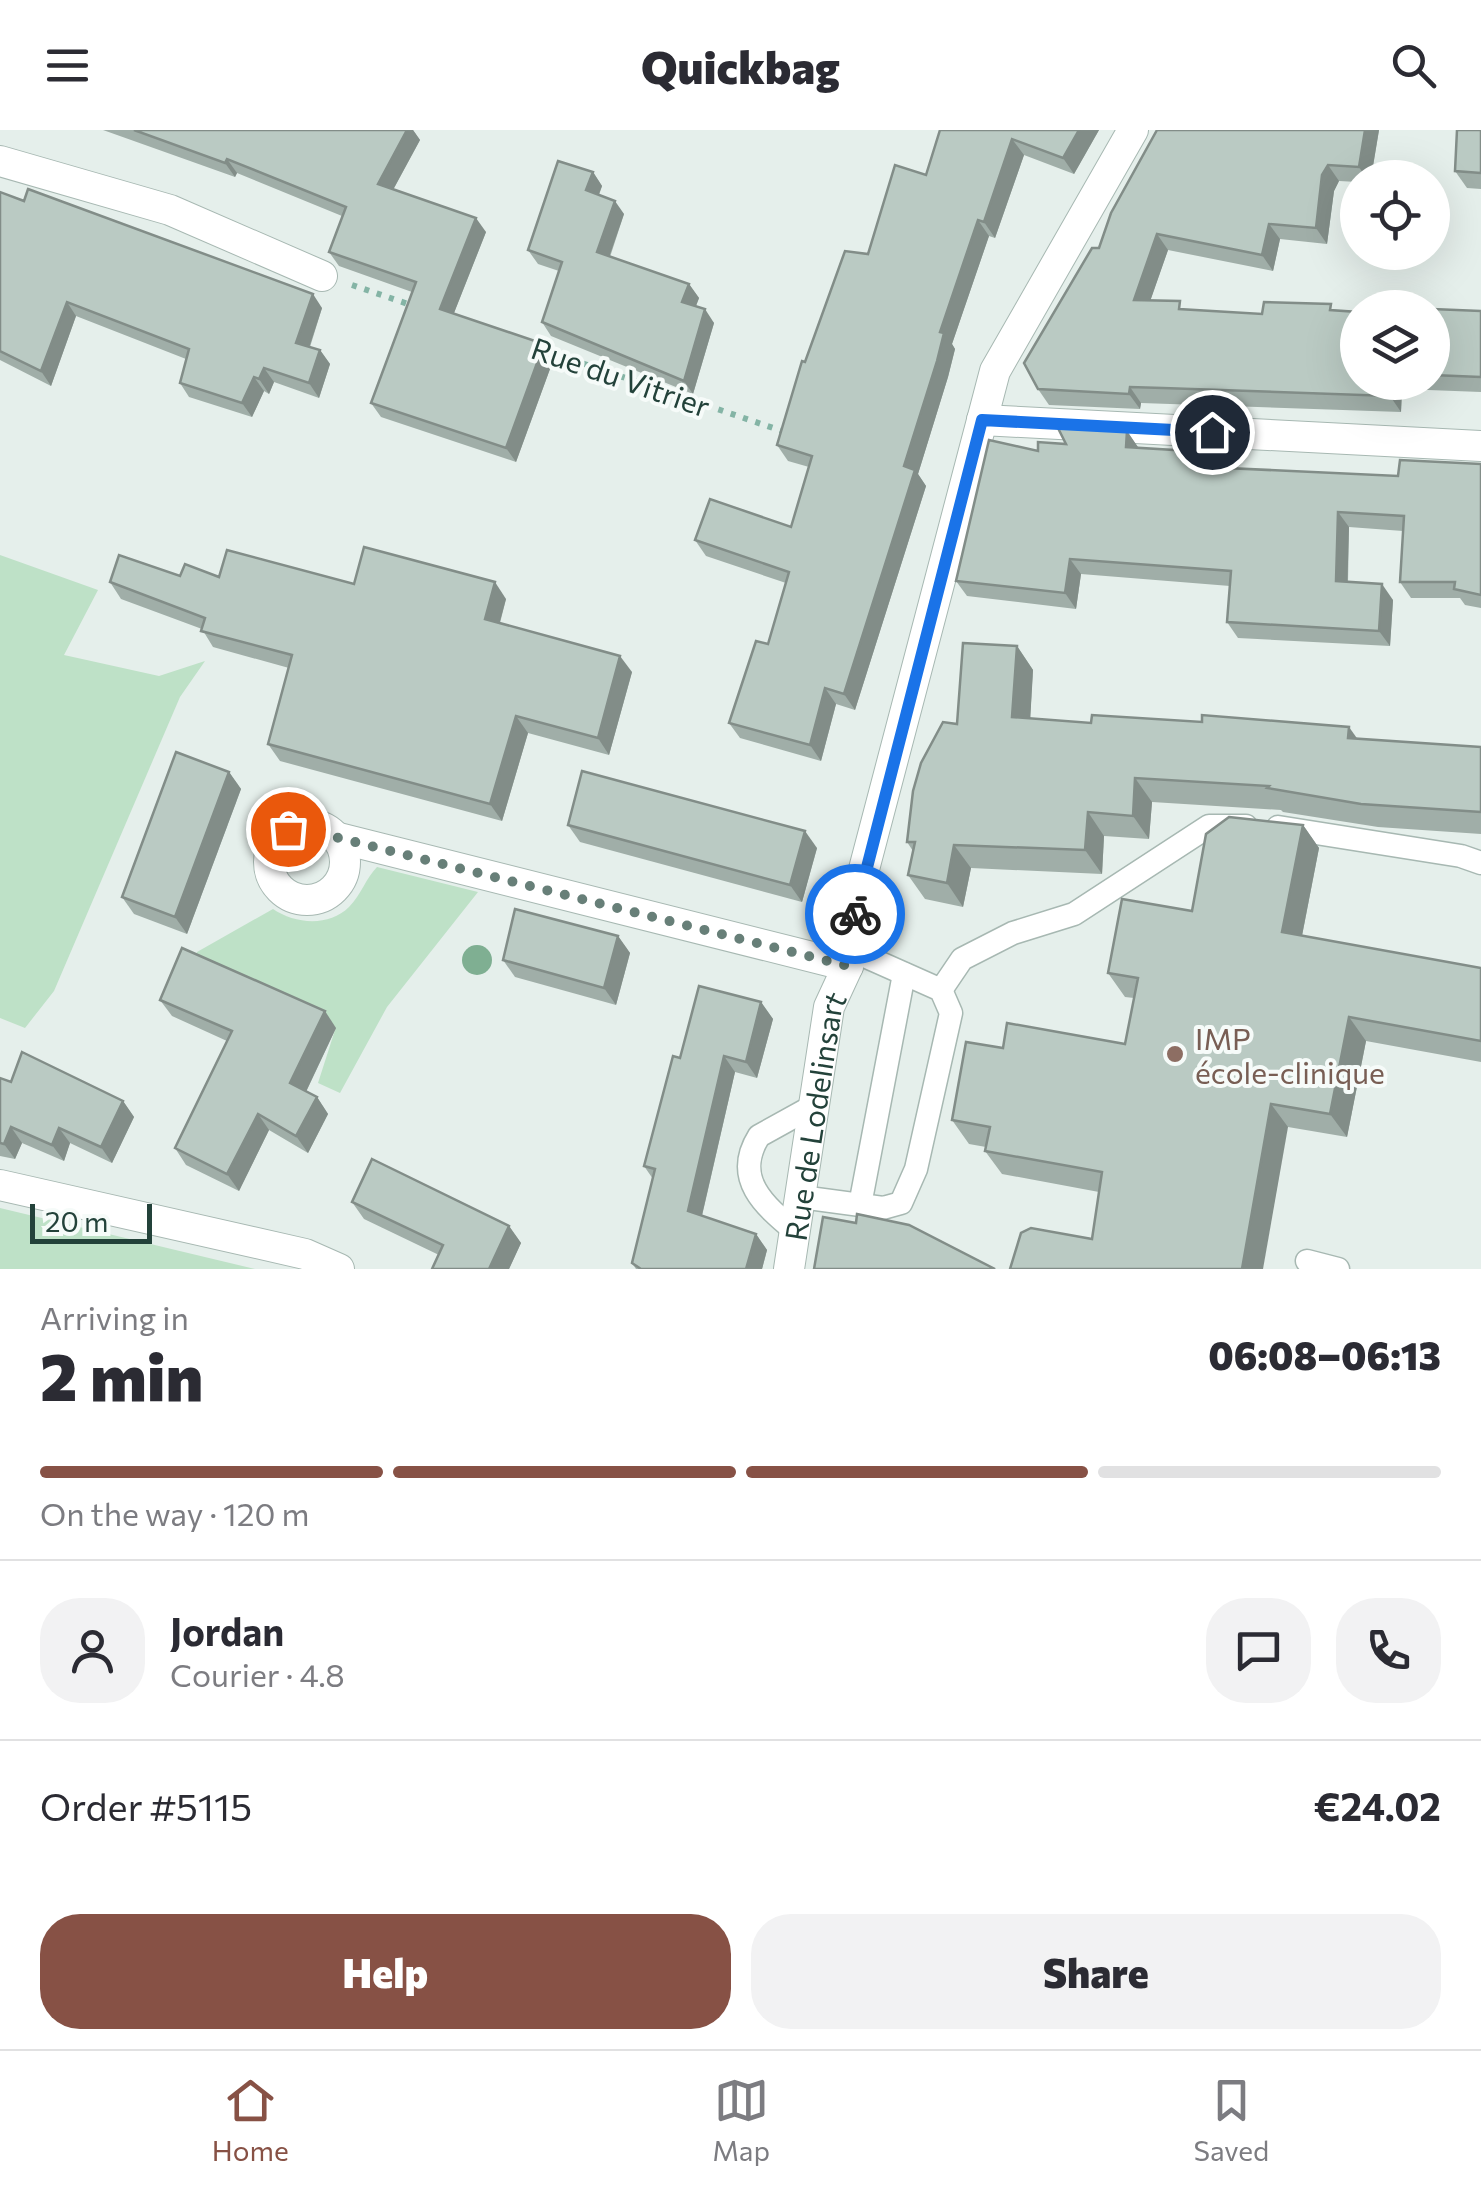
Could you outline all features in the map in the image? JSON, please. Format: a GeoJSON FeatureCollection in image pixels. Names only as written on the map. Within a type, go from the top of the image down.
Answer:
{"type":"FeatureCollection","features":[{"type":"Feature","properties":{"kind":"street","name":"Rue de Lodelinsart"},"geometry":{"type":"LineString","coordinates":[[789,1269],[829,1008],[849,958],[862,874],[994,372],[1133,130]]}},
{"type":"Feature","properties":{"kind":"street"},"geometry":{"type":"LineString","coordinates":[[0,161],[170,210],[322,276]]}},
{"type":"Feature","properties":{"kind":"street"},"geometry":{"type":"LineString","coordinates":[[982,420],[1481,446]]}},
{"type":"Feature","properties":{"kind":"street","name":"Rue de Lodelinsart"},"geometry":{"type":"LineString","coordinates":[[335,837],[849,958]]}},
{"type":"Feature","properties":{"kind":"street"},"geometry":{"type":"LineString","coordinates":[[0,1185],[305,1254],[339,1269]]}},
{"type":"Feature","properties":{"kind":"lane"},"geometry":{"type":"LineString","coordinates":[[941,990],[962,959],[1013,933],[1074,914],[1209,826],[1269,826],[1481,863]]}},
{"type":"Feature","properties":{"kind":"lane"},"geometry":{"type":"LineString","coordinates":[[802,1197],[883,1208],[900,1202],[916,1169],[951,1013],[941,990],[849,958]]}},
{"type":"Feature","properties":{"kind":"lane"},"geometry":{"type":"LineString","coordinates":[[860,1205],[904,974]]}},
{"type":"Feature","properties":{"kind":"lane"},"geometry":{"type":"LineString","coordinates":[[796,1232],[758,1200],[749,1163],[759,1136],[815,1105]]}},
{"type":"Feature","properties":{"kind":"lane"},"geometry":{"type":"LineString","coordinates":[[1307,1261],[1338,1269]]}},
{"type":"Feature","properties":{"kind":"path"},"geometry":{"type":"LineString","coordinates":[[322,276],[421,309]]}},
{"type":"Feature","properties":{"kind":"path","name":"Rue du Vitrier"},"geometry":{"type":"LineString","coordinates":[[532,346],[789,433]]}},
{"type":"Feature","properties":{"kind":"green space"},"geometry":{"type":"Polygon","coordinates":[[[0,555],[98,590],[64,655],[159,676],[205,661],[180,697],[54,991],[25,1028],[0,1018],[0,555]]]}},
{"type":"Feature","properties":{"kind":"green space"},"geometry":{"type":"Polygon","coordinates":[[[377,867],[478,892],[387,1007],[340,1093],[318,1083],[335,1030],[192,968],[197,952],[273,909],[301,920],[332,918],[353,902],[377,867]]]}},
{"type":"Feature","properties":{"kind":"green space"},"geometry":{"type":"Polygon","coordinates":[[[0,1208],[255,1269],[0,1269],[0,1208]]]}},
{"type":"Feature","properties":{"kind":"building"},"geometry":{"type":"Polygon","coordinates":[[[134,130],[407,130],[378,184],[476,218],[440,309],[544,344],[506,448],[371,403],[416,282],[329,252],[346,207],[227,159],[225,163],[134,130]]]}},
{"type":"Feature","properties":{"kind":"building"},"geometry":{"type":"Polygon","coordinates":[[[940,130],[1079,130],[1063,158],[1012,139],[984,222],[978,220],[940,332],[944,333],[937,361],[904,466],[915,470],[844,694],[825,688],[810,745],[729,723],[756,641],[768,644],[789,572],[695,540],[710,499],[791,527],[812,456],[777,445],[802,361],[805,362],[845,251],[868,254],[895,165],[926,175],[940,130]]]}},
{"type":"Feature","properties":{"kind":"building"},"geometry":{"type":"Polygon","coordinates":[[[1157,130],[1365,130],[1360,160],[1340,160],[1340,166],[1328,165],[1322,175],[1316,228],[1269,224],[1262,255],[1157,234],[1134,300],[1180,301],[1179,309],[1262,314],[1264,302],[1331,304],[1330,310],[1340,311],[1340,394],[1130,387],[1129,394],[1038,389],[1024,363],[1092,248],[1099,248],[1111,213],[1157,130]]]}},
{"type":"Feature","properties":{"kind":"building"},"geometry":{"type":"Polygon","coordinates":[[[1457,130],[1481,130],[1481,173],[1455,171],[1457,130]]]}},
{"type":"Feature","properties":{"kind":"building"},"geometry":{"type":"Polygon","coordinates":[[[558,161],[593,172],[586,190],[615,201],[597,252],[689,284],[682,302],[705,309],[684,381],[542,322],[562,262],[528,250],[558,161]]]}},
{"type":"Feature","properties":{"kind":"building"},"geometry":{"type":"Polygon","coordinates":[[[28,189],[313,294],[296,343],[320,350],[309,383],[264,368],[259,379],[254,377],[242,403],[180,383],[189,349],[67,302],[41,371],[0,351],[0,192],[24,201],[28,189]]]}},
{"type":"Feature","properties":{"kind":"building"},"geometry":{"type":"Polygon","coordinates":[[[1450,310],[1481,311],[1481,377],[1450,376],[1450,310]]]}},
{"type":"Feature","properties":{"kind":"building"},"geometry":{"type":"Polygon","coordinates":[[[1058,428],[1127,431],[1126,447],[1206,452],[1205,467],[1398,476],[1400,460],[1481,464],[1481,595],[1454,589],[1455,582],[1400,582],[1404,516],[1338,512],[1336,581],[1382,584],[1379,631],[1227,622],[1231,571],[1070,559],[1065,593],[956,581],[989,440],[1038,451],[1038,442],[1066,444],[1058,428]]]}},
{"type":"Feature","properties":{"kind":"building"},"geometry":{"type":"Polygon","coordinates":[[[364,547],[495,582],[485,619],[620,656],[598,738],[516,716],[490,804],[268,744],[292,655],[201,631],[205,618],[110,582],[119,555],[180,576],[185,564],[219,577],[227,550],[354,584],[364,547]]]}},
{"type":"Feature","properties":{"kind":"building"},"geometry":{"type":"Polygon","coordinates":[[[963,643],[1017,646],[1012,717],[1091,723],[1092,715],[1202,722],[1202,715],[1349,727],[1348,738],[1481,747],[1481,812],[1361,804],[1269,786],[1135,778],[1133,816],[1088,812],[1085,850],[954,845],[947,883],[908,875],[915,842],[907,842],[913,791],[921,763],[943,722],[957,724],[963,643]]]}},
{"type":"Feature","properties":{"kind":"building"},"geometry":{"type":"Polygon","coordinates":[[[176,752],[229,772],[175,917],[122,897],[176,752]]]}},
{"type":"Feature","properties":{"kind":"building"},"geometry":{"type":"Polygon","coordinates":[[[582,771],[805,831],[790,885],[568,825],[582,771]]]}},
{"type":"Feature","properties":{"kind":"building"},"geometry":{"type":"Polygon","coordinates":[[[1229,817],[1303,825],[1282,932],[1481,968],[1481,1041],[1349,1017],[1330,1114],[1271,1104],[1242,1269],[1010,1269],[1021,1233],[1031,1228],[1092,1239],[1102,1172],[985,1151],[990,1127],[952,1120],[966,1042],[1003,1048],[1007,1023],[1125,1044],[1138,978],[1108,973],[1122,899],[1192,911],[1206,834],[1229,817]]]}},
{"type":"Feature","properties":{"kind":"building"},"geometry":{"type":"Polygon","coordinates":[[[515,909],[618,936],[604,988],[503,960],[515,909]]]}},
{"type":"Feature","properties":{"kind":"building"},"geometry":{"type":"Polygon","coordinates":[[[182,948],[325,1011],[290,1083],[317,1097],[296,1136],[258,1114],[227,1174],[175,1148],[232,1031],[160,1000],[182,948]]]}},
{"type":"Feature","properties":{"kind":"building"},"geometry":{"type":"Polygon","coordinates":[[[699,986],[761,1002],[746,1062],[724,1056],[688,1211],[756,1234],[746,1269],[641,1269],[632,1263],[655,1169],[644,1166],[673,1056],[680,1058],[699,986]]]}},
{"type":"Feature","properties":{"kind":"building"},"geometry":{"type":"Polygon","coordinates":[[[22,1052],[123,1101],[101,1147],[59,1128],[52,1145],[11,1127],[4,1144],[0,1143],[0,1078],[11,1082],[22,1052]]]}},
{"type":"Feature","properties":{"kind":"building"},"geometry":{"type":"Polygon","coordinates":[[[372,1159],[509,1226],[489,1269],[432,1269],[443,1245],[352,1202],[372,1159]]]}},
{"type":"Feature","properties":{"kind":"building"},"geometry":{"type":"Polygon","coordinates":[[[857,1214],[909,1225],[995,1269],[814,1269],[823,1217],[856,1223],[857,1214]]]}},
{"type":"Feature","properties":{"kind":"way so far"},"geometry":{"type":"LineString","coordinates":[[288,829],[313,824],[335,837],[848,966],[855,914]]}},
{"type":"Feature","properties":{"kind":"place","name":"IMP école-clinique"},"geometry":{"type":"Point","coordinates":[1175,1054]}},
{"type":"Feature","properties":{"kind":"route"},"geometry":{"type":"LineString","coordinates":[[855,914],[960,491],[982,420],[1212,432]]}}]}
